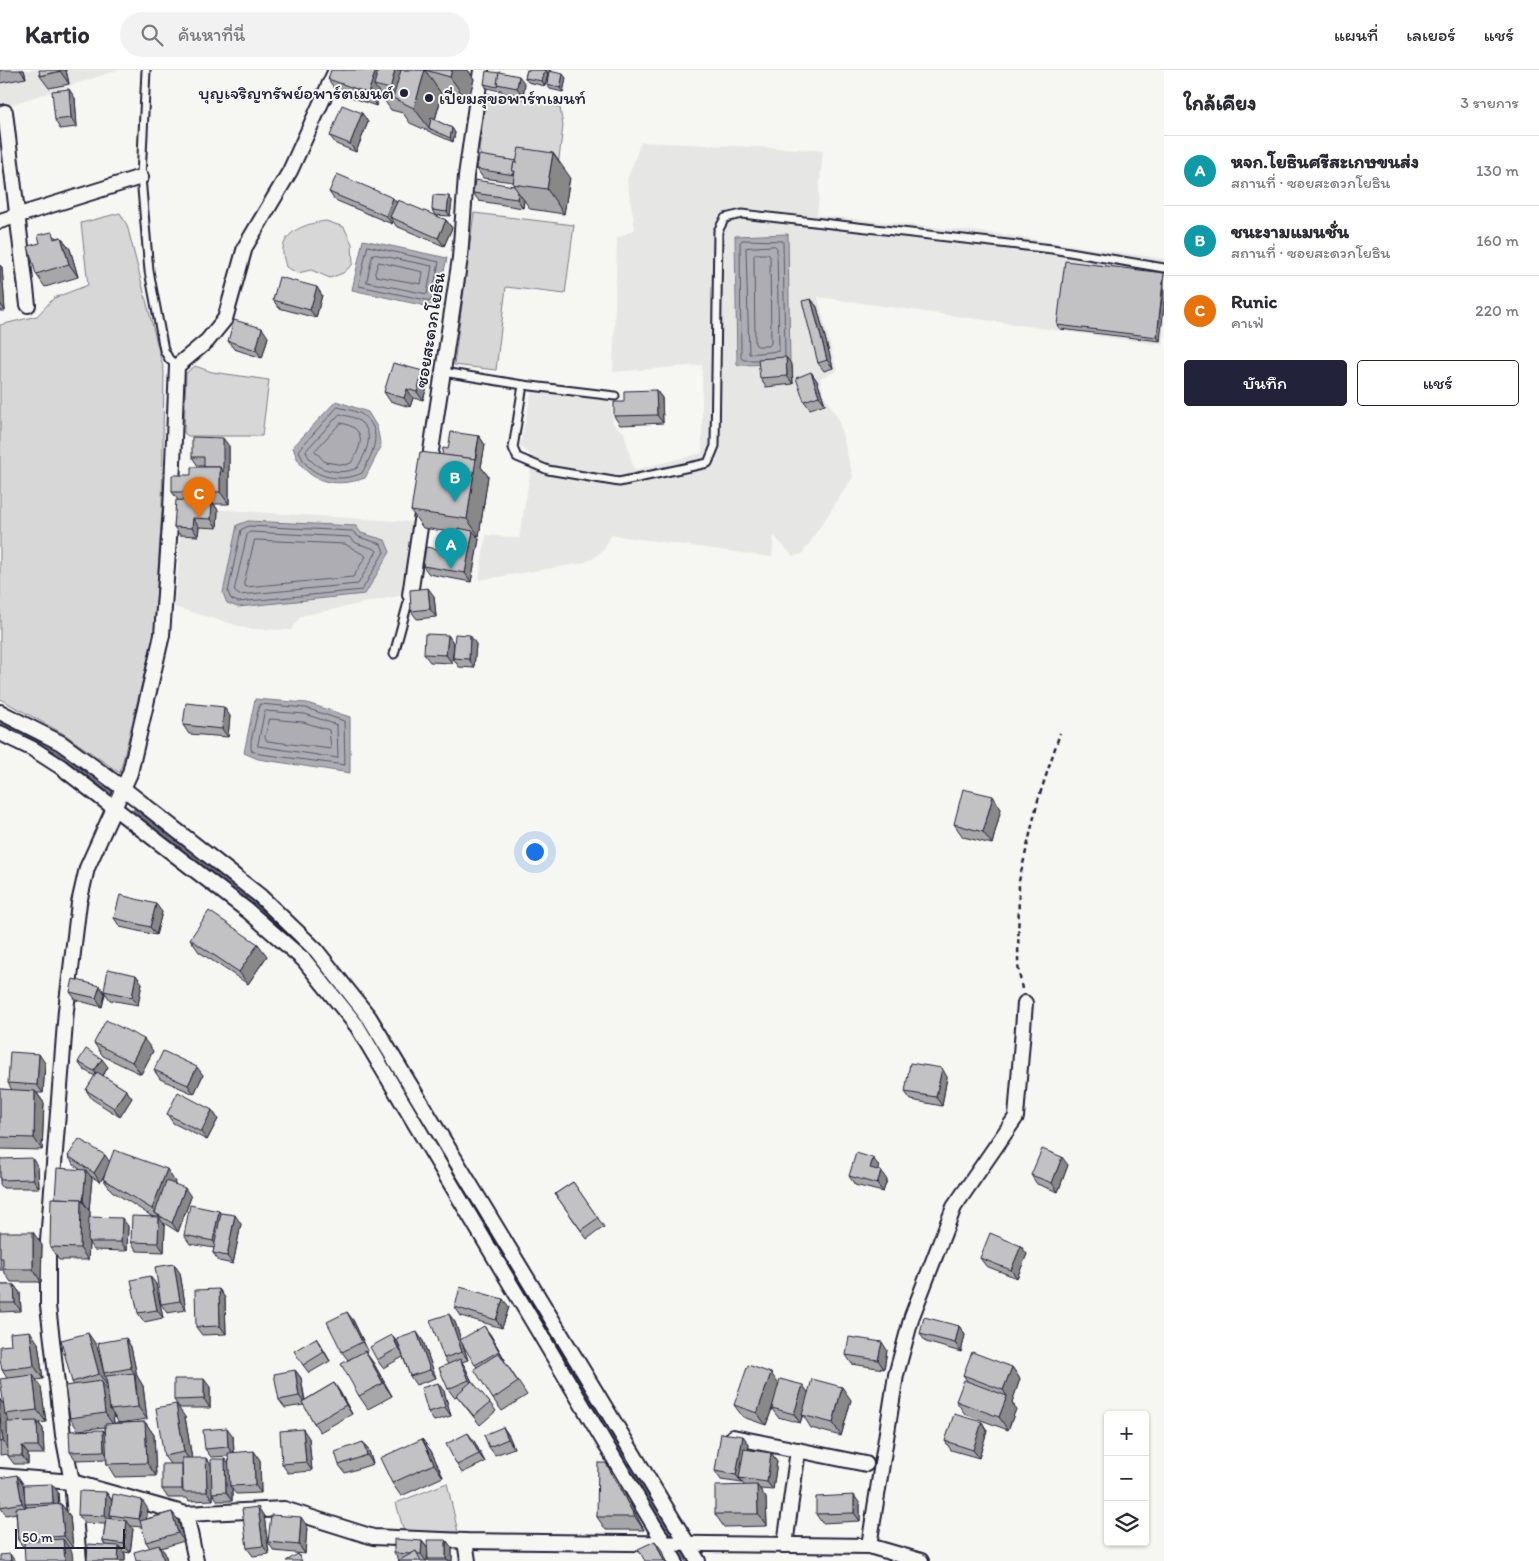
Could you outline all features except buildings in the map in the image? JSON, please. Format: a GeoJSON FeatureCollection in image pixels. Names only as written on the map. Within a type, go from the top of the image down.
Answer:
{"type":"FeatureCollection","features":[{"type":"Feature","properties":{"kind":"street"},"geometry":{"type":"LineString","coordinates":[[79,1561],[72,1482],[63,1435],[48,1306],[43,1240],[78,903],[87,868],[130,773],[162,635],[171,511],[177,366],[207,341],[225,319],[245,247],[290,171],[336,70]]}},
{"type":"Feature","properties":{"kind":"street","name":"ซอยสะดวกโยธิน"},"geometry":{"type":"LineString","coordinates":[[410,596],[460,258],[466,176],[481,70]]}},
{"type":"Feature","properties":{"kind":"street"},"geometry":{"type":"LineString","coordinates":[[3,113],[18,215],[28,305]]}},
{"type":"Feature","properties":{"kind":"street"},"geometry":{"type":"LineString","coordinates":[[0,220],[140,177]]}},
{"type":"Feature","properties":{"kind":"street"},"geometry":{"type":"LineString","coordinates":[[0,712],[61,743],[124,789],[260,896],[316,950],[369,1017],[677,1545],[675,1561]]}},
{"type":"Feature","properties":{"kind":"street"},"geometry":{"type":"LineString","coordinates":[[0,733],[40,753],[115,806],[248,911],[304,960],[357,1026],[677,1545],[698,1561]]}},
{"type":"Feature","properties":{"kind":"street"},"geometry":{"type":"LineString","coordinates":[[869,1546],[896,1376],[912,1316],[954,1207],[1016,1117],[1025,1003]]}},
{"type":"Feature","properties":{"kind":"street"},"geometry":{"type":"LineString","coordinates":[[733,1436],[866,1464]]}},
{"type":"Feature","properties":{"kind":"street"},"geometry":{"type":"LineString","coordinates":[[785,1545],[798,1450]]}},
{"type":"Feature","properties":{"kind":"street"},"geometry":{"type":"LineString","coordinates":[[0,1476],[72,1482],[186,1514],[284,1509],[373,1537],[465,1541],[677,1545],[869,1546],[921,1561]]}},
{"type":"Feature","properties":{"kind":"street"},"geometry":{"type":"LineString","coordinates":[[186,1514],[196,1561]]}},
{"type":"Feature","properties":{"kind":"street"},"geometry":{"type":"LineString","coordinates":[[465,1541],[468,1561]]}},
{"type":"Feature","properties":{"kind":"lane"},"geometry":{"type":"LineString","coordinates":[[146,70],[140,177],[149,271],[164,350],[169,359],[177,366]]}},
{"type":"Feature","properties":{"kind":"lane"},"geometry":{"type":"LineString","coordinates":[[523,386],[513,448],[517,457],[548,470],[619,482],[708,463],[714,446],[718,231],[725,218],[742,214],[1052,249],[1164,268]]}},
{"type":"Feature","properties":{"kind":"lane"},"geometry":{"type":"LineString","coordinates":[[443,372],[523,386],[615,396]]}},
{"type":"Feature","properties":{"kind":"lane"},"geometry":{"type":"LineString","coordinates":[[394,654],[410,596]]}},
{"type":"Feature","properties":{"kind":"path"},"geometry":{"type":"LineString","coordinates":[[1025,1003],[1018,966],[1019,881],[1038,800],[1060,733]]}},
{"type":"Feature","properties":{"kind":"shaded area"},"geometry":{"type":"Polygon","coordinates":[[[0,70],[119,70],[0,108],[0,70]]]}},
{"type":"Feature","properties":{"kind":"shaded area"},"geometry":{"type":"Polygon","coordinates":[[[486,93],[551,104],[560,108],[563,126],[558,167],[482,156],[479,151],[486,93]]]}},
{"type":"Feature","properties":{"kind":"shaded area"},"geometry":{"type":"Polygon","coordinates":[[[641,142],[823,150],[817,215],[999,234],[1164,259],[1164,345],[818,297],[837,371],[820,378],[823,393],[838,418],[853,477],[802,554],[793,556],[774,536],[772,557],[611,535],[605,548],[594,558],[583,563],[479,580],[486,535],[519,538],[533,457],[520,446],[532,389],[611,400],[613,424],[624,432],[634,470],[702,453],[702,365],[613,372],[617,238],[635,229],[627,180],[641,142]]]}},
{"type":"Feature","properties":{"kind":"shaded area"},"geometry":{"type":"Polygon","coordinates":[[[120,213],[127,225],[164,371],[162,508],[154,634],[120,773],[64,734],[0,699],[0,325],[37,316],[54,298],[88,285],[81,223],[120,213]]]}},
{"type":"Feature","properties":{"kind":"shaded area"},"geometry":{"type":"Polygon","coordinates":[[[474,213],[574,225],[565,294],[506,287],[496,370],[454,365],[474,213]]]}},
{"type":"Feature","properties":{"kind":"shaded area"},"geometry":{"type":"Polygon","coordinates":[[[326,221],[344,227],[352,244],[353,264],[343,273],[330,278],[311,270],[298,273],[286,267],[283,248],[289,236],[306,225],[326,221]]]}},
{"type":"Feature","properties":{"kind":"shaded area"},"geometry":{"type":"Polygon","coordinates":[[[195,366],[212,372],[269,380],[262,436],[188,436],[184,433],[186,373],[195,366]]]}},
{"type":"Feature","properties":{"kind":"shaded area"},"geometry":{"type":"Polygon","coordinates":[[[180,507],[413,522],[403,595],[301,616],[291,630],[249,629],[174,607],[179,561],[180,507]]]}},
{"type":"Feature","properties":{"kind":"shaded area"},"geometry":{"type":"Polygon","coordinates":[[[447,1483],[458,1532],[404,1532],[396,1503],[447,1483]]]}},
{"type":"Feature","properties":{"kind":"water"},"geometry":{"type":"Polygon","coordinates":[[[788,234],[790,364],[737,365],[735,236],[788,234]]]}},
{"type":"Feature","properties":{"kind":"water"},"geometry":{"type":"Polygon","coordinates":[[[363,240],[447,258],[435,308],[352,290],[363,240]]]}},
{"type":"Feature","properties":{"kind":"water"},"geometry":{"type":"Polygon","coordinates":[[[336,401],[368,412],[377,427],[381,447],[365,478],[342,483],[321,480],[304,468],[297,459],[293,447],[336,401]]]}},
{"type":"Feature","properties":{"kind":"water"},"geometry":{"type":"Polygon","coordinates":[[[248,521],[356,526],[361,533],[385,540],[390,552],[365,594],[238,607],[227,603],[223,593],[237,525],[248,521]]]}},
{"type":"Feature","properties":{"kind":"water"},"geometry":{"type":"Polygon","coordinates":[[[255,699],[307,703],[350,717],[350,773],[258,759],[244,753],[255,699]]]}},
{"type":"Feature","properties":{"kind":"waterway"},"geometry":{"type":"LineString","coordinates":[[0,724],[56,753],[110,791]]}},
{"type":"Feature","properties":{"kind":"waterway"},"geometry":{"type":"LineString","coordinates":[[135,810],[254,904],[310,955],[354,1011]]}},
{"type":"Feature","properties":{"kind":"waterway"},"geometry":{"type":"LineString","coordinates":[[360,1019],[532,1301],[673,1540]]}},
{"type":"Feature","properties":{"kind":"waterway"},"geometry":{"type":"LineString","coordinates":[[677,1546],[687,1561]]}},
{"type":"Feature","properties":{"kind":"place","name":"บุญเจริญทรัพย์อพาร์ตเมนต์"},"geometry":{"type":"Point","coordinates":[404,93]}},
{"type":"Feature","properties":{"kind":"place","name":"เปี่ยมสุขอพาร์ทเมนท์"},"geometry":{"type":"Point","coordinates":[429,98]}},
{"type":"Feature","properties":{"kind":"place","name":"ชนะงามแมนชั่น"},"geometry":{"type":"Point","coordinates":[455,502]}},
{"type":"Feature","properties":{"kind":"place","name":"Runic"},"geometry":{"type":"Point","coordinates":[199,518]}},
{"type":"Feature","properties":{"kind":"place","name":"หจก.โยธินศรีสะเกษขนส่ง"},"geometry":{"type":"Point","coordinates":[451,569]}}]}
